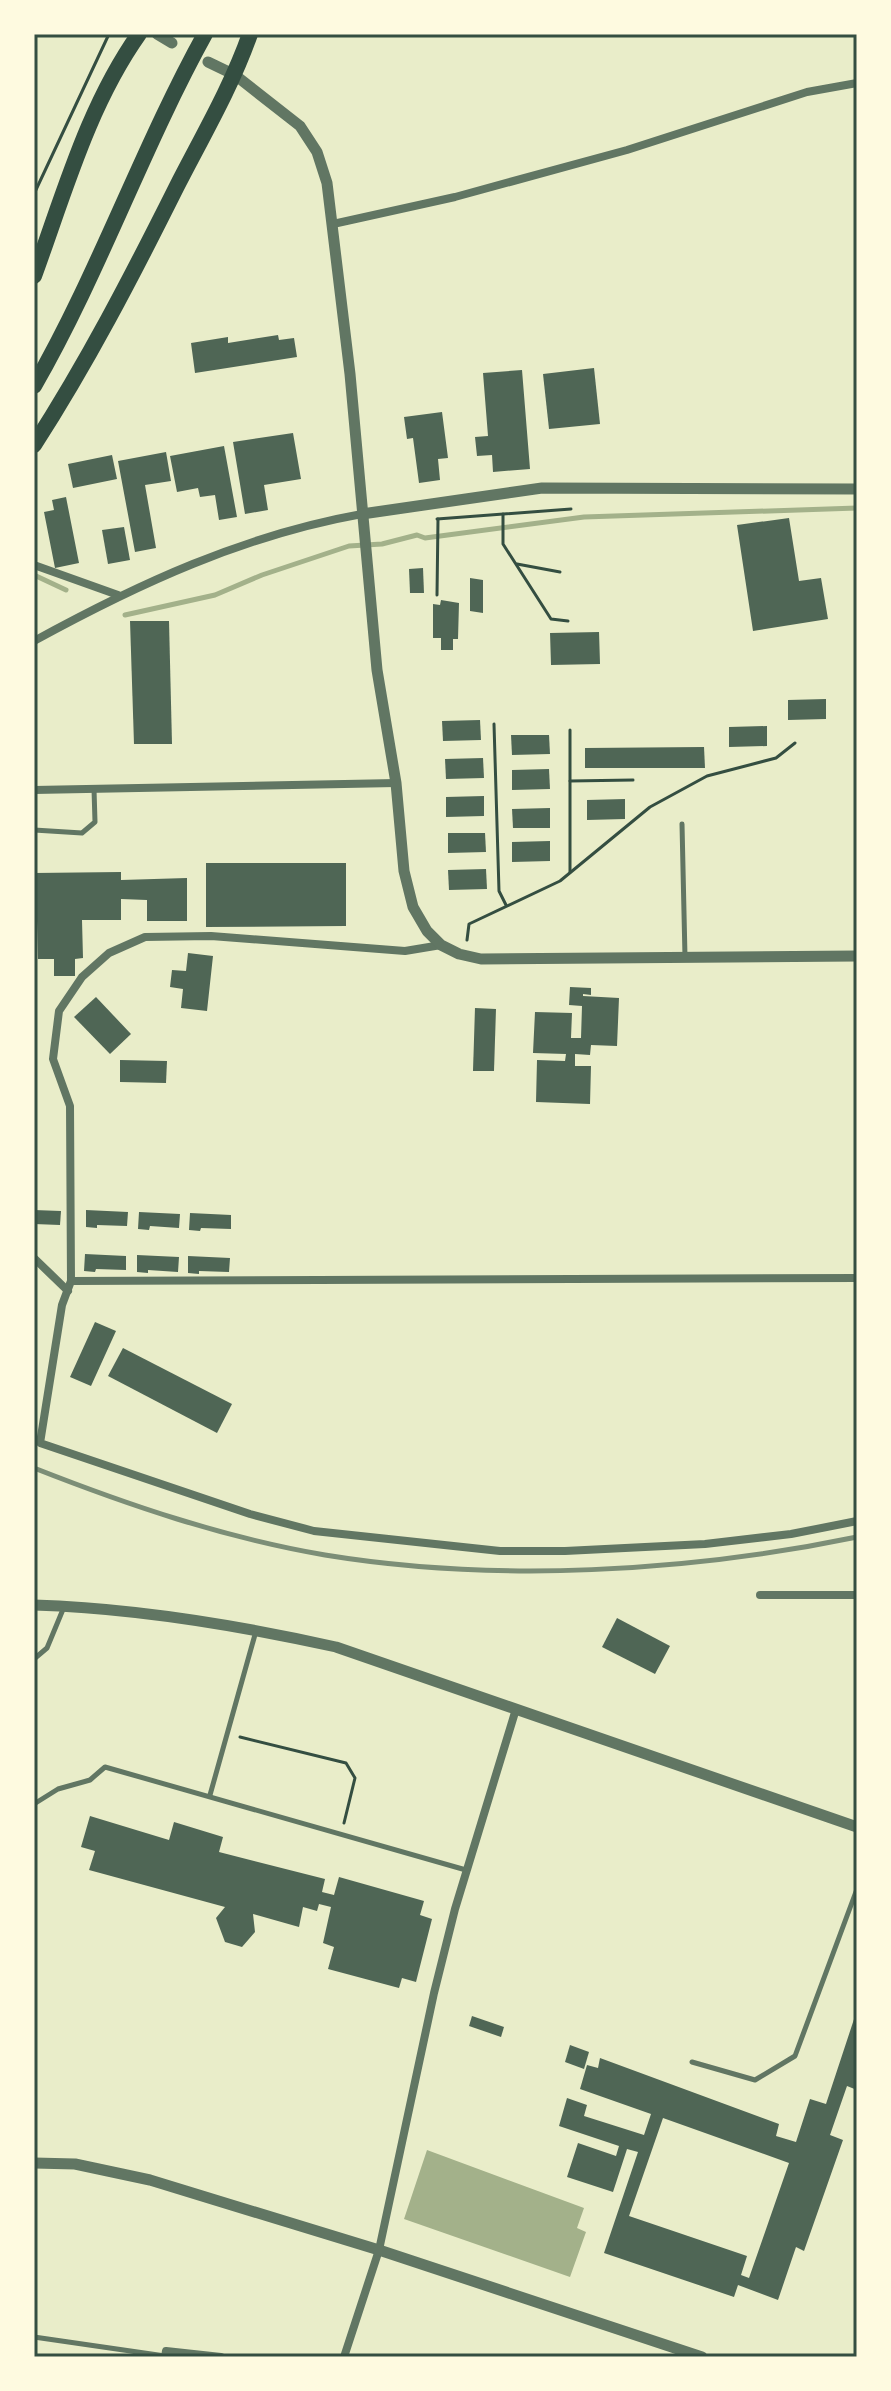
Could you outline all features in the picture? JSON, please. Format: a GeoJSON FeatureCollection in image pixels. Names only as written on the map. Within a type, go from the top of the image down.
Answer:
{"type":"FeatureCollection","features":[{"type":"Feature","properties":{"kind":"highway"},"geometry":{"type":"LineString","coordinates":[[34,276],[71,168],[124,55],[139,34]]}},
{"type":"Feature","properties":{"kind":"highway"},"geometry":{"type":"LineString","coordinates":[[34,386],[175,87],[205,34]]}},
{"type":"Feature","properties":{"kind":"highway"},"geometry":{"type":"LineString","coordinates":[[34,445],[83,365],[235,75],[250,34]]}},
{"type":"Feature","properties":{"kind":"street"},"geometry":{"type":"LineString","coordinates":[[157,34],[172,43]]}},
{"type":"Feature","properties":{"kind":"street"},"geometry":{"type":"LineString","coordinates":[[208,62],[235,75],[300,126],[317,152],[324,173],[333,224],[377,670],[396,783],[404,871],[413,907],[427,931],[441,945],[481,959],[857,956]]}},
{"type":"Feature","properties":{"kind":"street"},"geometry":{"type":"LineString","coordinates":[[333,224],[455,197],[627,150],[807,92],[857,83]]}},
{"type":"Feature","properties":{"kind":"street"},"geometry":{"type":"LineString","coordinates":[[34,641],[118,595],[199,559],[329,520],[542,488],[857,489]]}},
{"type":"Feature","properties":{"kind":"street"},"geometry":{"type":"LineString","coordinates":[[34,565],[118,595]]}},
{"type":"Feature","properties":{"kind":"street"},"geometry":{"type":"LineString","coordinates":[[34,790],[396,783]]}},
{"type":"Feature","properties":{"kind":"street"},"geometry":{"type":"LineString","coordinates":[[441,945],[405,951],[211,936],[145,937],[109,953],[82,977],[59,1011],[53,1059],[70,1106],[71,1281],[62,1305],[40,1443],[250,1514],[314,1531],[500,1551],[705,1544],[791,1534],[857,1521]]}},
{"type":"Feature","properties":{"kind":"street"},"geometry":{"type":"LineString","coordinates":[[34,1258],[68,1291]]}},
{"type":"Feature","properties":{"kind":"street"},"geometry":{"type":"LineString","coordinates":[[71,1281],[857,1278]]}},
{"type":"Feature","properties":{"kind":"street"},"geometry":{"type":"LineString","coordinates":[[760,1595],[857,1595]]}},
{"type":"Feature","properties":{"kind":"street"},"geometry":{"type":"LineString","coordinates":[[34,1605],[152,1614],[256,1630],[336,1647],[857,1827]]}},
{"type":"Feature","properties":{"kind":"street"},"geometry":{"type":"LineString","coordinates":[[344,2357],[379,2250],[434,1993],[467,1870],[516,1709]]}},
{"type":"Feature","properties":{"kind":"street"},"geometry":{"type":"LineString","coordinates":[[34,2163],[75,2164],[150,2180],[379,2250],[699,2357]]}},
{"type":"Feature","properties":{"kind":"street"},"geometry":{"type":"LineString","coordinates":[[165,2356],[166,2351],[221,2357]]}},
{"type":"Feature","properties":{"kind":"lane"},"geometry":{"type":"LineString","coordinates":[[34,830],[82,833],[95,822],[94,789]]}},
{"type":"Feature","properties":{"kind":"lane"},"geometry":{"type":"LineString","coordinates":[[682,824],[685,958]]}},
{"type":"Feature","properties":{"kind":"lane"},"geometry":{"type":"LineString","coordinates":[[34,1659],[47,1648],[65,1606]]}},
{"type":"Feature","properties":{"kind":"lane"},"geometry":{"type":"LineString","coordinates":[[210,1795],[256,1630]]}},
{"type":"Feature","properties":{"kind":"lane"},"geometry":{"type":"LineString","coordinates":[[34,1804],[58,1789],[90,1780],[105,1767],[467,1870]]}},
{"type":"Feature","properties":{"kind":"lane"},"geometry":{"type":"LineString","coordinates":[[692,2062],[755,2080],[795,2056],[857,1889]]}},
{"type":"Feature","properties":{"kind":"lane"},"geometry":{"type":"LineString","coordinates":[[34,2337],[165,2356]]}},
{"type":"Feature","properties":{"kind":"path"},"geometry":{"type":"LineString","coordinates":[[34,194],[109,34]]}},
{"type":"Feature","properties":{"kind":"path"},"geometry":{"type":"LineString","coordinates":[[425,520],[571,509]]}},
{"type":"Feature","properties":{"kind":"path"},"geometry":{"type":"LineString","coordinates":[[503,514],[503,544],[551,619],[568,621]]}},
{"type":"Feature","properties":{"kind":"path"},"geometry":{"type":"LineString","coordinates":[[437,595],[438,519]]}},
{"type":"Feature","properties":{"kind":"path"},"geometry":{"type":"LineString","coordinates":[[517,564],[560,572]]}},
{"type":"Feature","properties":{"kind":"path"},"geometry":{"type":"LineString","coordinates":[[494,724],[499,891],[506,905]]}},
{"type":"Feature","properties":{"kind":"path"},"geometry":{"type":"LineString","coordinates":[[570,730],[570,872]]}},
{"type":"Feature","properties":{"kind":"path"},"geometry":{"type":"LineString","coordinates":[[465,955],[469,924],[560,881],[650,807],[707,776],[776,758],[795,743]]}},
{"type":"Feature","properties":{"kind":"path"},"geometry":{"type":"LineString","coordinates":[[570,781],[633,780]]}},
{"type":"Feature","properties":{"kind":"path"},"geometry":{"type":"LineString","coordinates":[[229,1734],[346,1763],[355,1778],[341,1833]]}},
{"type":"Feature","properties":{"kind":"shaded area"},"geometry":{"type":"Polygon","coordinates":[[[427,2150],[584,2208],[577,2228],[586,2232],[570,2277],[404,2219],[427,2150]]]}},
{"type":"Feature","properties":{"kind":"building"},"geometry":{"type":"Polygon","coordinates":[[[278,335],[279,340],[294,338],[297,357],[195,373],[191,343],[228,337],[228,343],[278,335]]]}},
{"type":"Feature","properties":{"kind":"building"},"geometry":{"type":"Polygon","coordinates":[[[594,368],[600,424],[549,429],[543,374],[594,368]]]}},
{"type":"Feature","properties":{"kind":"building"},"geometry":{"type":"Polygon","coordinates":[[[522,370],[530,469],[493,472],[492,455],[477,456],[475,437],[488,436],[483,373],[522,370]]]}},
{"type":"Feature","properties":{"kind":"building"},"geometry":{"type":"Polygon","coordinates":[[[442,412],[448,458],[438,459],[440,480],[419,483],[413,438],[407,439],[404,417],[442,412]]]}},
{"type":"Feature","properties":{"kind":"building"},"geometry":{"type":"Polygon","coordinates":[[[293,433],[301,479],[264,485],[268,510],[245,514],[233,442],[293,433]]]}},
{"type":"Feature","properties":{"kind":"building"},"geometry":{"type":"Polygon","coordinates":[[[224,446],[237,517],[219,520],[215,495],[200,497],[198,488],[177,492],[170,456],[224,446]]]}},
{"type":"Feature","properties":{"kind":"building"},"geometry":{"type":"Polygon","coordinates":[[[166,452],[171,481],[145,485],[156,548],[135,552],[118,461],[166,452]]]}},
{"type":"Feature","properties":{"kind":"building"},"geometry":{"type":"Polygon","coordinates":[[[112,455],[117,479],[73,488],[68,464],[112,455]]]}},
{"type":"Feature","properties":{"kind":"building"},"geometry":{"type":"Polygon","coordinates":[[[66,497],[79,563],[55,568],[44,512],[54,510],[52,500],[66,497]]]}},
{"type":"Feature","properties":{"kind":"building"},"geometry":{"type":"Polygon","coordinates":[[[789,518],[799,581],[821,578],[828,619],[753,631],[737,525],[789,518]]]}},
{"type":"Feature","properties":{"kind":"building"},"geometry":{"type":"Polygon","coordinates":[[[124,527],[130,560],[108,564],[102,530],[124,527]]]}},
{"type":"Feature","properties":{"kind":"building"},"geometry":{"type":"Polygon","coordinates":[[[423,568],[424,593],[410,593],[409,569],[423,568]]]}},
{"type":"Feature","properties":{"kind":"building"},"geometry":{"type":"Polygon","coordinates":[[[470,578],[483,580],[483,613],[470,611],[470,578]]]}},
{"type":"Feature","properties":{"kind":"building"},"geometry":{"type":"Polygon","coordinates":[[[441,600],[459,603],[458,639],[453,639],[453,650],[441,650],[441,638],[433,638],[433,604],[440,605],[441,600]]]}},
{"type":"Feature","properties":{"kind":"building"},"geometry":{"type":"Polygon","coordinates":[[[130,621],[169,621],[172,744],[134,744],[130,621]]]}},
{"type":"Feature","properties":{"kind":"building"},"geometry":{"type":"Polygon","coordinates":[[[599,632],[600,664],[551,665],[550,633],[599,632]]]}},
{"type":"Feature","properties":{"kind":"building"},"geometry":{"type":"Polygon","coordinates":[[[826,699],[826,719],[788,720],[788,700],[826,699]]]}},
{"type":"Feature","properties":{"kind":"building"},"geometry":{"type":"Polygon","coordinates":[[[480,720],[481,740],[443,741],[442,721],[480,720]]]}},
{"type":"Feature","properties":{"kind":"building"},"geometry":{"type":"Polygon","coordinates":[[[767,726],[767,746],[729,747],[729,727],[767,726]]]}},
{"type":"Feature","properties":{"kind":"building"},"geometry":{"type":"Polygon","coordinates":[[[511,735],[549,735],[550,754],[512,755],[511,735]]]}},
{"type":"Feature","properties":{"kind":"building"},"geometry":{"type":"Polygon","coordinates":[[[704,747],[705,768],[585,768],[585,748],[704,747]]]}},
{"type":"Feature","properties":{"kind":"building"},"geometry":{"type":"Polygon","coordinates":[[[483,758],[484,778],[446,779],[445,759],[483,758]]]}},
{"type":"Feature","properties":{"kind":"building"},"geometry":{"type":"Polygon","coordinates":[[[549,769],[550,789],[512,790],[512,770],[549,769]]]}},
{"type":"Feature","properties":{"kind":"building"},"geometry":{"type":"Polygon","coordinates":[[[484,796],[484,816],[446,817],[446,797],[484,796]]]}},
{"type":"Feature","properties":{"kind":"building"},"geometry":{"type":"Polygon","coordinates":[[[625,799],[625,819],[587,820],[587,800],[625,799]]]}},
{"type":"Feature","properties":{"kind":"building"},"geometry":{"type":"Polygon","coordinates":[[[550,808],[550,828],[513,828],[512,809],[550,808]]]}},
{"type":"Feature","properties":{"kind":"building"},"geometry":{"type":"Polygon","coordinates":[[[448,833],[485,833],[486,852],[448,853],[448,833]]]}},
{"type":"Feature","properties":{"kind":"building"},"geometry":{"type":"Polygon","coordinates":[[[550,841],[550,861],[512,862],[512,842],[550,841]]]}},
{"type":"Feature","properties":{"kind":"building"},"geometry":{"type":"Polygon","coordinates":[[[206,863],[346,863],[346,926],[206,927],[206,863]]]}},
{"type":"Feature","properties":{"kind":"building"},"geometry":{"type":"Polygon","coordinates":[[[486,869],[487,889],[449,890],[448,870],[486,869]]]}},
{"type":"Feature","properties":{"kind":"building"},"geometry":{"type":"Polygon","coordinates":[[[121,872],[121,880],[187,878],[187,921],[147,921],[147,900],[121,899],[121,920],[82,920],[83,958],[75,959],[75,976],[54,976],[54,959],[38,959],[34,873],[121,872]]]}},
{"type":"Feature","properties":{"kind":"building"},"geometry":{"type":"Polygon","coordinates":[[[188,953],[213,956],[207,1011],[181,1008],[183,989],[170,987],[172,970],[186,971],[188,953]]]}},
{"type":"Feature","properties":{"kind":"building"},"geometry":{"type":"Polygon","coordinates":[[[570,987],[591,988],[591,995],[583,996],[619,998],[617,1046],[591,1045],[590,1055],[575,1054],[575,1066],[591,1066],[590,1104],[536,1102],[537,1060],[565,1061],[566,1054],[533,1053],[535,1012],[572,1013],[571,1038],[581,1038],[582,1006],[569,1005],[570,987]]]}},
{"type":"Feature","properties":{"kind":"building"},"geometry":{"type":"Polygon","coordinates":[[[96,997],[131,1034],[110,1054],[74,1017],[96,997]]]}},
{"type":"Feature","properties":{"kind":"building"},"geometry":{"type":"Polygon","coordinates":[[[475,1008],[496,1009],[494,1071],[473,1071],[475,1008]]]}},
{"type":"Feature","properties":{"kind":"building"},"geometry":{"type":"Polygon","coordinates":[[[120,1060],[167,1061],[166,1083],[120,1082],[120,1060]]]}},
{"type":"Feature","properties":{"kind":"building"},"geometry":{"type":"Polygon","coordinates":[[[34,1210],[61,1211],[60,1225],[34,1224],[34,1210]]]}},
{"type":"Feature","properties":{"kind":"building"},"geometry":{"type":"Polygon","coordinates":[[[86,1210],[128,1212],[127,1226],[86,1227],[86,1210]]]}},
{"type":"Feature","properties":{"kind":"building"},"geometry":{"type":"Polygon","coordinates":[[[139,1212],[180,1214],[179,1228],[150,1226],[149,1230],[138,1229],[139,1212]]]}},
{"type":"Feature","properties":{"kind":"building"},"geometry":{"type":"Polygon","coordinates":[[[190,1213],[231,1215],[231,1229],[189,1230],[190,1213]]]}},
{"type":"Feature","properties":{"kind":"building"},"geometry":{"type":"Polygon","coordinates":[[[85,1254],[126,1256],[126,1270],[84,1271],[85,1254]]]}},
{"type":"Feature","properties":{"kind":"building"},"geometry":{"type":"Polygon","coordinates":[[[137,1255],[179,1257],[178,1272],[137,1272],[137,1255]]]}},
{"type":"Feature","properties":{"kind":"building"},"geometry":{"type":"Polygon","coordinates":[[[188,1256],[230,1258],[229,1272],[188,1273],[188,1256]]]}},
{"type":"Feature","properties":{"kind":"building"},"geometry":{"type":"Polygon","coordinates":[[[95,1322],[116,1331],[91,1386],[70,1377],[95,1322]]]}},
{"type":"Feature","properties":{"kind":"building"},"geometry":{"type":"Polygon","coordinates":[[[123,1348],[232,1404],[217,1433],[108,1376],[123,1348]]]}},
{"type":"Feature","properties":{"kind":"building"},"geometry":{"type":"Polygon","coordinates":[[[617,1618],[670,1646],[655,1674],[602,1647],[617,1618]]]}},
{"type":"Feature","properties":{"kind":"building"},"geometry":{"type":"Polygon","coordinates":[[[90,1816],[169,1840],[174,1822],[223,1837],[219,1852],[325,1879],[322,1892],[334,1895],[339,1877],[424,1901],[420,1915],[432,1919],[416,1982],[402,1978],[399,1988],[328,1969],[334,1947],[323,1943],[331,1907],[319,1904],[317,1911],[303,1907],[299,1927],[253,1914],[255,1932],[242,1947],[225,1942],[216,1918],[225,1907],[89,1870],[95,1851],[81,1847],[90,1816]]]}},
{"type":"Feature","properties":{"kind":"building"},"geometry":{"type":"Polygon","coordinates":[[[857,2010],[857,2090],[847,2086],[830,2135],[843,2140],[804,2251],[796,2247],[778,2300],[738,2285],[734,2297],[604,2253],[638,2152],[627,2149],[613,2192],[567,2177],[578,2143],[616,2156],[619,2146],[559,2126],[567,2098],[587,2105],[584,2116],[644,2135],[651,2114],[580,2089],[587,2065],[598,2068],[600,2058],[779,2124],[776,2136],[796,2142],[810,2099],[826,2104],[857,2010]],[[663,2118],[629,2216],[747,2256],[741,2275],[749,2278],[789,2163],[663,2118]]]}},
{"type":"Feature","properties":{"kind":"building"},"geometry":{"type":"Polygon","coordinates":[[[472,2016],[504,2027],[501,2037],[469,2026],[472,2016]]]}},
{"type":"Feature","properties":{"kind":"building"},"geometry":{"type":"Polygon","coordinates":[[[570,2045],[589,2052],[584,2069],[565,2062],[570,2045]]]}},
{"type":"Feature","properties":{"kind":"waterway"},"geometry":{"type":"LineString","coordinates":[[125,615],[215,595],[262,575],[349,546],[382,544],[417,535],[425,538],[584,517],[857,508]]}},
{"type":"Feature","properties":{"kind":"waterway"},"geometry":{"type":"LineString","coordinates":[[34,575],[66,590]]}},
{"type":"Feature","properties":{"kind":"railway"},"geometry":{"type":"LineString","coordinates":[[34,1468],[105,1495],[214,1530],[288,1548],[390,1564],[456,1569],[592,1570],[727,1559],[857,1537]]}}]}
